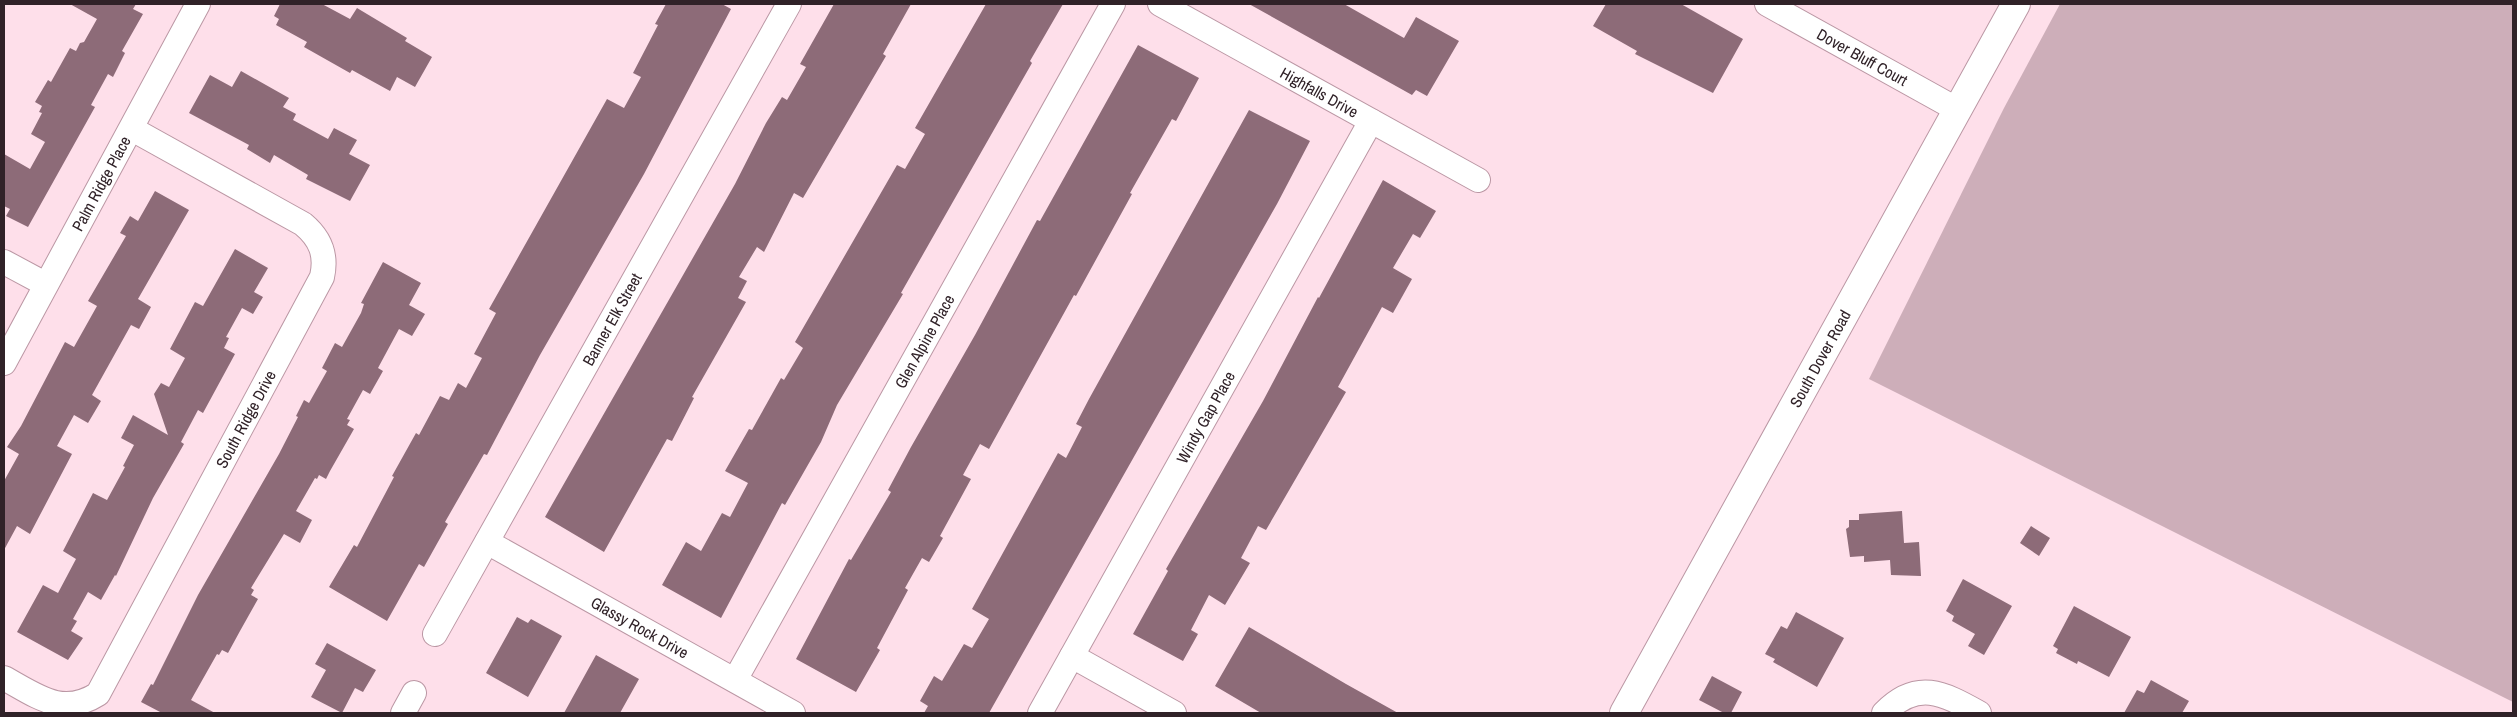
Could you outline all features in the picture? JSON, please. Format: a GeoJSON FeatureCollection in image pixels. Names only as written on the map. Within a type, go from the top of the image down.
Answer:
{"type":"FeatureCollection","features":[{"type":"Feature","properties":{"kind":"street","name":"Palm Ridge Place"},"geometry":{"type":"LineString","coordinates":[[4,363],[198,4]]}},
{"type":"Feature","properties":{"kind":"street","name":"Banner Elk Street"},"geometry":{"type":"LineString","coordinates":[[435,634],[789,4]]}},
{"type":"Feature","properties":{"kind":"street","name":"Glen Alpine Place"},"geometry":{"type":"LineString","coordinates":[[735,680],[1113,4]]}},
{"type":"Feature","properties":{"kind":"street","name":"Highfalls Drive"},"geometry":{"type":"LineString","coordinates":[[1160,4],[1478,180]]}},
{"type":"Feature","properties":{"kind":"street","name":"Dover Bluff Court"},"geometry":{"type":"LineString","coordinates":[[1767,4],[1958,110]]}},
{"type":"Feature","properties":{"kind":"street","name":"South Dover Road"},"geometry":{"type":"LineString","coordinates":[[1624,713],[2016,4]]}},
{"type":"Feature","properties":{"kind":"street","name":"Windy Gap Place"},"geometry":{"type":"LineString","coordinates":[[1040,713],[1371,121]]}},
{"type":"Feature","properties":{"kind":"street","name":"South Ridge Drive"},"geometry":{"type":"LineString","coordinates":[[4,678],[54,706],[63,708],[80,706],[98,694],[322,277],[324,257],[322,249],[318,240],[303,224],[132,129]]}},
{"type":"Feature","properties":{"kind":"street"},"geometry":{"type":"LineString","coordinates":[[4,262],[45,284]]}},
{"type":"Feature","properties":{"kind":"street","name":"Glassy Rock Drive"},"geometry":{"type":"LineString","coordinates":[[487,542],[794,713]]}},
{"type":"Feature","properties":{"kind":"street"},"geometry":{"type":"LineString","coordinates":[[1072,656],[1174,713]]}},
{"type":"Feature","properties":{"kind":"street"},"geometry":{"type":"LineString","coordinates":[[1884,713],[1893,703],[1904,697],[1929,692],[1955,700],[1979,713]]}},
{"type":"Feature","properties":{"kind":"shaded area"},"geometry":{"type":"Polygon","coordinates":[[[2060,4],[2513,4],[2513,702],[1869,379],[2004,108],[2060,4]]]}},
{"type":"Feature","properties":{"kind":"building"},"geometry":{"type":"Polygon","coordinates":[[[70,4],[136,4],[133,9],[143,14],[122,51],[125,53],[113,77],[108,74],[91,105],[95,107],[28,227],[6,216],[10,209],[4,206],[4,154],[30,169],[45,142],[31,134],[42,113],[39,112],[42,106],[35,102],[48,80],[51,82],[70,48],[76,51],[80,43],[84,42],[97,19],[70,4]]]}},
{"type":"Feature","properties":{"kind":"building"},"geometry":{"type":"Polygon","coordinates":[[[280,4],[322,4],[350,19],[357,8],[407,38],[405,41],[432,57],[415,87],[397,77],[390,91],[352,70],[350,73],[304,47],[307,42],[276,25],[279,19],[274,16],[280,4]]]}},
{"type":"Feature","properties":{"kind":"building"},"geometry":{"type":"Polygon","coordinates":[[[666,4],[722,4],[731,9],[644,174],[540,355],[487,455],[484,454],[445,522],[448,524],[424,567],[419,564],[387,621],[329,587],[354,545],[357,547],[394,477],[392,476],[416,433],[419,435],[440,396],[449,400],[458,383],[466,388],[482,358],[474,354],[496,313],[489,309],[607,99],[624,108],[641,77],[633,73],[658,25],[655,24],[666,4]]]}},
{"type":"Feature","properties":{"kind":"building"},"geometry":{"type":"Polygon","coordinates":[[[834,4],[911,4],[883,54],[886,56],[803,198],[794,193],[764,252],[757,247],[739,277],[747,281],[738,298],[746,302],[692,397],[694,398],[672,441],[667,439],[604,552],[545,517],[735,184],[766,123],[782,97],[787,100],[806,67],[800,64],[834,4]]]}},
{"type":"Feature","properties":{"kind":"building"},"geometry":{"type":"Polygon","coordinates":[[[986,4],[1063,4],[1030,61],[1032,63],[901,293],[903,294],[837,405],[821,442],[785,505],[782,503],[721,618],[662,585],[686,542],[701,551],[722,513],[730,517],[748,483],[725,471],[749,429],[752,430],[781,378],[784,380],[803,348],[795,342],[897,165],[905,169],[925,134],[915,128],[986,4]]]}},
{"type":"Feature","properties":{"kind":"building"},"geometry":{"type":"Polygon","coordinates":[[[1249,4],[1344,4],[1404,38],[1416,17],[1459,41],[1427,96],[1416,90],[1412,95],[1249,4]]]}},
{"type":"Feature","properties":{"kind":"building"},"geometry":{"type":"Polygon","coordinates":[[[1606,4],[1681,4],[1743,39],[1713,93],[1635,54],[1637,51],[1593,26],[1606,4]]]}},
{"type":"Feature","properties":{"kind":"building"},"geometry":{"type":"Polygon","coordinates":[[[1138,45],[1199,78],[1176,121],[1172,119],[1130,193],[1132,194],[1076,296],[1074,295],[989,449],[980,444],[963,475],[971,479],[940,536],[943,538],[929,562],[922,558],[905,588],[908,590],[877,648],[880,650],[856,692],[796,659],[849,559],[851,560],[891,492],[888,490],[911,447],[975,335],[1037,220],[1040,221],[1138,45]]]}},
{"type":"Feature","properties":{"kind":"building"},"geometry":{"type":"Polygon","coordinates":[[[241,71],[289,98],[283,107],[296,114],[293,120],[328,139],[334,128],[357,140],[349,154],[370,165],[350,201],[306,179],[308,175],[274,155],[270,163],[247,149],[249,145],[189,113],[210,75],[232,87],[241,71]]]}},
{"type":"Feature","properties":{"kind":"building"},"geometry":{"type":"Polygon","coordinates":[[[1249,110],[1310,141],[1277,204],[989,713],[924,713],[928,706],[920,701],[934,676],[942,681],[964,644],[972,648],[989,619],[972,609],[1058,453],[1066,458],[1082,427],[1076,424],[1089,399],[1249,110]]]}},
{"type":"Feature","properties":{"kind":"building"},"geometry":{"type":"Polygon","coordinates":[[[1383,180],[1436,211],[1420,238],[1413,234],[1393,268],[1412,279],[1393,313],[1382,307],[1338,387],[1346,392],[1266,530],[1258,526],[1241,558],[1250,563],[1225,605],[1209,595],[1191,630],[1198,634],[1183,661],[1133,634],[1168,571],[1166,569],[1263,401],[1383,180]]]}},
{"type":"Feature","properties":{"kind":"building"},"geometry":{"type":"Polygon","coordinates":[[[155,191],[189,210],[138,299],[151,307],[139,329],[131,325],[92,395],[101,401],[88,423],[74,415],[57,446],[72,454],[30,534],[17,526],[4,550],[4,481],[19,454],[7,447],[21,426],[65,342],[74,347],[97,306],[88,301],[126,236],[120,233],[130,216],[138,221],[155,191]]]}},
{"type":"Feature","properties":{"kind":"building"},"geometry":{"type":"Polygon","coordinates":[[[235,249],[268,268],[254,292],[263,297],[253,314],[242,308],[226,337],[229,338],[224,348],[235,354],[203,413],[198,410],[181,442],[184,444],[153,498],[116,576],[101,600],[88,592],[73,619],[77,621],[71,631],[83,638],[68,660],[17,632],[43,585],[58,593],[76,559],[63,551],[93,493],[107,500],[125,467],[123,466],[134,445],[121,438],[133,415],[168,435],[154,394],[161,383],[169,387],[185,358],[170,349],[195,302],[203,306],[235,249]]]}},
{"type":"Feature","properties":{"kind":"building"},"geometry":{"type":"Polygon","coordinates":[[[383,262],[421,283],[409,305],[425,314],[412,336],[399,329],[378,368],[383,371],[370,394],[363,390],[347,419],[350,420],[347,425],[354,429],[326,479],[319,475],[317,479],[315,478],[296,511],[312,520],[300,543],[284,534],[251,588],[254,590],[251,595],[258,599],[228,653],[222,650],[219,655],[217,654],[191,700],[215,713],[162,713],[141,702],[151,684],[153,685],[198,595],[279,454],[298,417],[296,416],[304,400],[309,403],[327,371],[322,368],[335,343],[342,347],[361,313],[364,304],[361,303],[383,262]]]}},
{"type":"Feature","properties":{"kind":"building"},"geometry":{"type":"Polygon","coordinates":[[[1902,511],[1904,543],[1919,542],[1921,576],[1891,575],[1890,560],[1864,562],[1864,556],[1850,557],[1846,529],[1849,527],[1849,520],[1859,520],[1859,514],[1902,511]]]}},
{"type":"Feature","properties":{"kind":"building"},"geometry":{"type":"Polygon","coordinates":[[[2031,526],[2050,538],[2039,556],[2020,543],[2031,526]]]}},
{"type":"Feature","properties":{"kind":"building"},"geometry":{"type":"Polygon","coordinates":[[[1963,579],[2012,606],[1984,655],[1968,646],[1975,634],[1952,621],[1954,616],[1946,611],[1963,579]]]}},
{"type":"Feature","properties":{"kind":"building"},"geometry":{"type":"Polygon","coordinates":[[[2074,606],[2131,637],[2109,677],[2078,661],[2077,664],[2056,653],[2058,649],[2053,646],[2074,606]]]}},
{"type":"Feature","properties":{"kind":"building"},"geometry":{"type":"Polygon","coordinates":[[[1796,612],[1844,638],[1817,687],[1773,662],[1775,659],[1765,654],[1781,626],[1787,629],[1796,612]]]}},
{"type":"Feature","properties":{"kind":"building"},"geometry":{"type":"Polygon","coordinates":[[[517,617],[528,623],[531,619],[562,636],[528,697],[486,673],[517,617]]]}},
{"type":"Feature","properties":{"kind":"building"},"geometry":{"type":"Polygon","coordinates":[[[1249,627],[1398,713],[1261,713],[1215,686],[1249,627]]]}},
{"type":"Feature","properties":{"kind":"building"},"geometry":{"type":"Polygon","coordinates":[[[327,643],[376,670],[363,692],[355,688],[342,713],[311,697],[326,670],[315,664],[327,643]]]}},
{"type":"Feature","properties":{"kind":"building"},"geometry":{"type":"Polygon","coordinates":[[[596,655],[639,679],[620,713],[564,713],[596,655]]]}},
{"type":"Feature","properties":{"kind":"building"},"geometry":{"type":"Polygon","coordinates":[[[1712,676],[1742,692],[1731,713],[1724,713],[1699,700],[1712,676]]]}},
{"type":"Feature","properties":{"kind":"building"},"geometry":{"type":"Polygon","coordinates":[[[2151,680],[2189,701],[2182,713],[2124,713],[2137,690],[2144,693],[2151,680]]]}}]}
